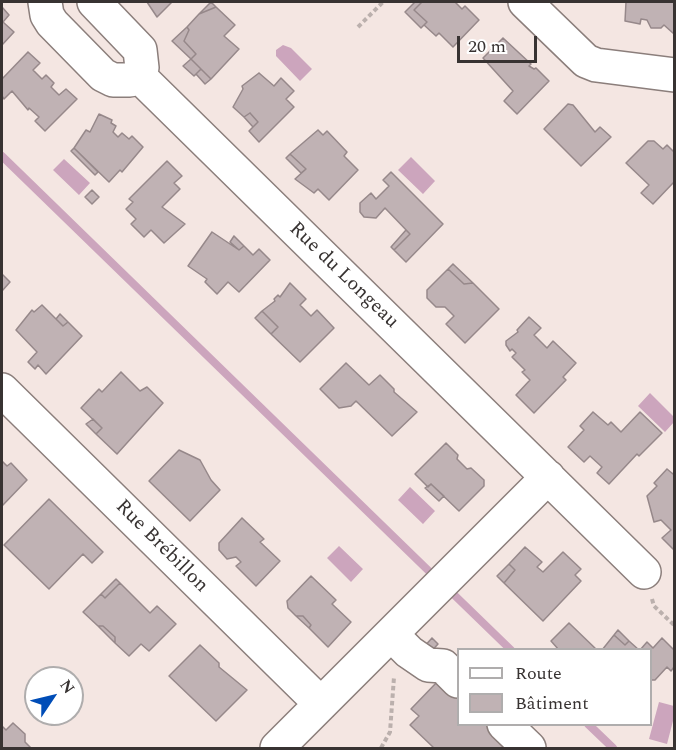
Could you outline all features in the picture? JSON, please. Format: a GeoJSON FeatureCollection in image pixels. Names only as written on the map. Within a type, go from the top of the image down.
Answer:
{"type":"FeatureCollection","features":[{"type":"Feature","properties":{"kind":"street"},"geometry":{"type":"LineString","coordinates":[[45,2],[47,15],[52,23],[104,75],[122,82],[138,75],[142,68],[140,50],[94,2]]}},
{"type":"Feature","properties":{"kind":"street"},"geometry":{"type":"LineString","coordinates":[[525,2],[586,61],[596,65],[675,75]]}},
{"type":"Feature","properties":{"kind":"street","name":"Rue du Longeau"},"geometry":{"type":"LineString","coordinates":[[138,75],[644,572]]}},
{"type":"Feature","properties":{"kind":"street","name":"Rue Brébillon"},"geometry":{"type":"LineString","coordinates":[[2,390],[321,704]]}},
{"type":"Feature","properties":{"kind":"street"},"geometry":{"type":"LineString","coordinates":[[278,748],[548,477]]}},
{"type":"Feature","properties":{"kind":"street"},"geometry":{"type":"LineString","coordinates":[[384,640],[428,665],[443,666],[457,679]]}},
{"type":"Feature","properties":{"kind":"street"},"geometry":{"type":"LineString","coordinates":[[506,726],[529,748]]}},
{"type":"Feature","properties":{"kind":"path"},"geometry":{"type":"LineString","coordinates":[[358,27],[383,2]]}},
{"type":"Feature","properties":{"kind":"path"},"geometry":{"type":"LineString","coordinates":[[381,748],[390,732],[394,675],[384,640]]}},
{"type":"Feature","properties":{"kind":"shaded area"},"geometry":{"type":"Polygon","coordinates":[[[283,45],[291,48],[312,69],[300,81],[276,56],[276,50],[283,45]]]}},
{"type":"Feature","properties":{"kind":"shaded area"},"geometry":{"type":"Polygon","coordinates":[[[411,157],[435,181],[423,194],[398,170],[411,157]]]}},
{"type":"Feature","properties":{"kind":"shaded area"},"geometry":{"type":"Polygon","coordinates":[[[64,159],[90,183],[79,195],[53,170],[64,159]]]}},
{"type":"Feature","properties":{"kind":"shaded area"},"geometry":{"type":"Polygon","coordinates":[[[650,393],[674,417],[674,422],[665,432],[638,406],[650,393]]]}},
{"type":"Feature","properties":{"kind":"shaded area"},"geometry":{"type":"Polygon","coordinates":[[[410,487],[435,511],[423,524],[398,500],[410,487]]]}},
{"type":"Feature","properties":{"kind":"shaded area"},"geometry":{"type":"Polygon","coordinates":[[[339,546],[363,569],[351,582],[327,558],[339,546]]]}},
{"type":"Feature","properties":{"kind":"shaded area"},"geometry":{"type":"Polygon","coordinates":[[[659,702],[674,706],[674,717],[667,744],[649,739],[659,702]]]}},
{"type":"Feature","properties":{"kind":"building"},"geometry":{"type":"Polygon","coordinates":[[[147,2],[172,2],[157,17],[147,2]]]}},
{"type":"Feature","properties":{"kind":"building"},"geometry":{"type":"Polygon","coordinates":[[[211,2],[216,7],[199,14],[211,2]]]}},
{"type":"Feature","properties":{"kind":"building"},"geometry":{"type":"Polygon","coordinates":[[[415,2],[422,2],[414,10],[427,22],[421,28],[405,12],[415,2]]]}},
{"type":"Feature","properties":{"kind":"building"},"geometry":{"type":"Polygon","coordinates":[[[422,2],[455,2],[462,9],[465,6],[479,20],[453,47],[439,33],[436,36],[424,25],[427,22],[414,10],[422,2]]]}},
{"type":"Feature","properties":{"kind":"building"},"geometry":{"type":"Polygon","coordinates":[[[626,2],[674,2],[674,34],[664,25],[661,28],[651,28],[647,20],[641,19],[640,24],[625,21],[626,2]]]}},
{"type":"Feature","properties":{"kind":"building"},"geometry":{"type":"Polygon","coordinates":[[[2,7],[9,15],[3,22],[14,32],[2,45],[2,7]]]}},
{"type":"Feature","properties":{"kind":"building"},"geometry":{"type":"Polygon","coordinates":[[[216,7],[235,25],[224,36],[239,49],[211,79],[191,59],[196,54],[184,41],[189,30],[187,27],[199,14],[216,7]]]}},
{"type":"Feature","properties":{"kind":"building"},"geometry":{"type":"Polygon","coordinates":[[[187,27],[189,30],[184,41],[196,54],[191,59],[172,41],[187,27]]]}},
{"type":"Feature","properties":{"kind":"building"},"geometry":{"type":"Polygon","coordinates":[[[503,38],[531,64],[529,66],[536,68],[549,81],[517,114],[504,101],[513,91],[483,58],[503,38]]]}},
{"type":"Feature","properties":{"kind":"building"},"geometry":{"type":"Polygon","coordinates":[[[28,52],[40,63],[33,70],[42,79],[46,75],[54,83],[51,87],[59,95],[66,89],[77,99],[45,131],[35,121],[39,117],[29,108],[28,110],[12,91],[4,99],[2,96],[2,79],[28,52]]]}},
{"type":"Feature","properties":{"kind":"building"},"geometry":{"type":"Polygon","coordinates":[[[191,59],[201,69],[194,76],[183,66],[191,59]]]}},
{"type":"Feature","properties":{"kind":"building"},"geometry":{"type":"Polygon","coordinates":[[[201,69],[211,79],[205,84],[196,74],[201,69]]]}},
{"type":"Feature","properties":{"kind":"building"},"geometry":{"type":"Polygon","coordinates":[[[259,73],[274,86],[281,78],[294,91],[286,99],[294,107],[259,142],[249,131],[258,122],[250,113],[244,117],[233,107],[243,89],[242,86],[259,73]]]}},
{"type":"Feature","properties":{"kind":"building"},"geometry":{"type":"Polygon","coordinates":[[[568,104],[573,105],[595,132],[600,127],[611,137],[581,166],[544,129],[568,104]]]}},
{"type":"Feature","properties":{"kind":"building"},"geometry":{"type":"Polygon","coordinates":[[[250,113],[258,122],[253,127],[244,117],[250,113]]]}},
{"type":"Feature","properties":{"kind":"building"},"geometry":{"type":"Polygon","coordinates":[[[99,114],[112,120],[111,123],[116,126],[113,132],[118,137],[122,133],[129,139],[132,136],[143,147],[122,172],[120,170],[109,182],[74,148],[86,130],[90,132],[99,114]]]}},
{"type":"Feature","properties":{"kind":"building"},"geometry":{"type":"Polygon","coordinates":[[[318,130],[323,135],[327,131],[347,152],[344,156],[358,170],[329,200],[318,189],[314,193],[295,179],[306,169],[290,154],[318,130]]]}},
{"type":"Feature","properties":{"kind":"building"},"geometry":{"type":"Polygon","coordinates":[[[648,141],[654,141],[663,149],[667,145],[674,152],[674,182],[653,204],[641,193],[649,185],[626,163],[648,141]]]}},
{"type":"Feature","properties":{"kind":"building"},"geometry":{"type":"Polygon","coordinates":[[[74,148],[98,172],[95,175],[71,151],[74,148]]]}},
{"type":"Feature","properties":{"kind":"building"},"geometry":{"type":"Polygon","coordinates":[[[290,154],[306,169],[301,173],[286,158],[290,154]]]}},
{"type":"Feature","properties":{"kind":"building"},"geometry":{"type":"Polygon","coordinates":[[[167,161],[182,176],[174,183],[180,189],[162,207],[185,224],[164,243],[151,230],[144,237],[131,224],[136,219],[126,209],[133,202],[129,199],[167,161]]]}},
{"type":"Feature","properties":{"kind":"building"},"geometry":{"type":"Polygon","coordinates":[[[391,172],[443,224],[406,262],[394,250],[410,234],[385,208],[376,218],[364,217],[360,212],[360,203],[371,193],[376,199],[389,186],[383,180],[391,172]]]}},
{"type":"Feature","properties":{"kind":"building"},"geometry":{"type":"Polygon","coordinates":[[[92,190],[99,197],[92,204],[85,197],[92,190]]]}},
{"type":"Feature","properties":{"kind":"building"},"geometry":{"type":"Polygon","coordinates":[[[406,230],[410,234],[394,250],[391,247],[406,230]]]}},
{"type":"Feature","properties":{"kind":"building"},"geometry":{"type":"Polygon","coordinates":[[[212,232],[239,250],[244,246],[253,255],[259,249],[270,260],[239,292],[228,282],[217,294],[205,282],[207,279],[188,266],[212,232]]]}},
{"type":"Feature","properties":{"kind":"building"},"geometry":{"type":"Polygon","coordinates":[[[234,236],[244,246],[239,250],[230,242],[234,236]]]}},
{"type":"Feature","properties":{"kind":"building"},"geometry":{"type":"Polygon","coordinates":[[[453,264],[473,283],[464,284],[448,269],[453,264]]]}},
{"type":"Feature","properties":{"kind":"building"},"geometry":{"type":"Polygon","coordinates":[[[448,269],[464,284],[473,283],[499,309],[465,343],[446,324],[454,316],[445,307],[436,307],[427,298],[427,290],[448,269]]]}},
{"type":"Feature","properties":{"kind":"building"},"geometry":{"type":"Polygon","coordinates":[[[2,274],[10,282],[2,291],[2,274]]]}},
{"type":"Feature","properties":{"kind":"building"},"geometry":{"type":"Polygon","coordinates":[[[290,283],[306,299],[300,305],[311,316],[317,310],[334,328],[300,362],[271,334],[278,327],[262,311],[275,301],[278,295],[280,297],[290,283]]]}},
{"type":"Feature","properties":{"kind":"building"},"geometry":{"type":"Polygon","coordinates":[[[42,305],[63,326],[68,322],[82,336],[46,374],[38,365],[35,369],[28,362],[37,352],[16,330],[32,310],[34,312],[42,305]]]}},
{"type":"Feature","properties":{"kind":"building"},"geometry":{"type":"Polygon","coordinates":[[[262,311],[278,327],[271,334],[255,318],[262,311]]]}},
{"type":"Feature","properties":{"kind":"building"},"geometry":{"type":"Polygon","coordinates":[[[60,314],[68,322],[63,326],[56,319],[60,314]]]}},
{"type":"Feature","properties":{"kind":"building"},"geometry":{"type":"Polygon","coordinates":[[[529,317],[541,328],[534,335],[547,348],[553,341],[576,363],[563,377],[566,380],[534,413],[516,395],[530,380],[522,372],[525,370],[512,357],[516,353],[512,349],[510,351],[506,345],[506,341],[518,332],[517,330],[529,317]]]}},
{"type":"Feature","properties":{"kind":"building"},"geometry":{"type":"Polygon","coordinates":[[[346,363],[369,385],[380,375],[394,389],[394,392],[417,412],[392,436],[356,401],[351,406],[339,408],[320,389],[346,363]]]}},
{"type":"Feature","properties":{"kind":"building"},"geometry":{"type":"Polygon","coordinates":[[[121,372],[140,391],[147,387],[163,403],[117,454],[96,434],[102,428],[81,408],[99,389],[102,392],[121,372]]]}},
{"type":"Feature","properties":{"kind":"building"},"geometry":{"type":"Polygon","coordinates":[[[593,412],[608,425],[611,422],[621,432],[640,412],[662,433],[639,456],[637,454],[609,484],[597,473],[602,467],[590,456],[584,462],[568,447],[584,430],[580,426],[593,412]]]}},
{"type":"Feature","properties":{"kind":"building"},"geometry":{"type":"Polygon","coordinates":[[[93,419],[102,428],[96,434],[86,424],[93,419]]]}},
{"type":"Feature","properties":{"kind":"building"},"geometry":{"type":"Polygon","coordinates":[[[446,443],[467,469],[471,468],[484,480],[484,486],[459,511],[431,484],[428,487],[415,474],[446,443]]]}},
{"type":"Feature","properties":{"kind":"building"},"geometry":{"type":"Polygon","coordinates":[[[179,450],[200,460],[211,480],[220,490],[190,521],[149,481],[179,450]]]}},
{"type":"Feature","properties":{"kind":"building"},"geometry":{"type":"Polygon","coordinates":[[[2,461],[7,466],[11,463],[27,480],[2,506],[2,461]]]}},
{"type":"Feature","properties":{"kind":"building"},"geometry":{"type":"Polygon","coordinates":[[[667,469],[673,474],[674,472],[674,550],[662,538],[671,530],[661,520],[654,522],[647,496],[657,486],[654,483],[667,469]]]}},
{"type":"Feature","properties":{"kind":"building"},"geometry":{"type":"Polygon","coordinates":[[[431,484],[444,496],[439,501],[425,488],[431,484]]]}},
{"type":"Feature","properties":{"kind":"building"},"geometry":{"type":"Polygon","coordinates":[[[49,499],[103,552],[92,563],[83,554],[49,589],[4,545],[49,499]]]}},
{"type":"Feature","properties":{"kind":"building"},"geometry":{"type":"Polygon","coordinates":[[[242,518],[264,539],[260,542],[280,561],[256,586],[236,566],[241,562],[236,557],[227,559],[219,550],[219,543],[242,518]]]}},
{"type":"Feature","properties":{"kind":"building"},"geometry":{"type":"Polygon","coordinates":[[[525,547],[542,562],[537,567],[543,572],[563,552],[581,569],[575,575],[581,581],[543,621],[504,583],[515,570],[509,564],[525,547]]]}},
{"type":"Feature","properties":{"kind":"building"},"geometry":{"type":"Polygon","coordinates":[[[509,564],[515,570],[504,583],[497,576],[509,564]]]}},
{"type":"Feature","properties":{"kind":"building"},"geometry":{"type":"Polygon","coordinates":[[[311,576],[336,600],[332,604],[351,622],[328,647],[309,628],[311,625],[303,616],[296,616],[288,608],[287,601],[311,576]]]}},
{"type":"Feature","properties":{"kind":"building"},"geometry":{"type":"Polygon","coordinates":[[[116,579],[120,583],[105,598],[101,594],[116,579]]]}},
{"type":"Feature","properties":{"kind":"building"},"geometry":{"type":"Polygon","coordinates":[[[120,583],[150,613],[157,606],[176,624],[149,651],[141,644],[129,656],[115,643],[115,637],[83,612],[101,594],[105,598],[120,583]]]}},
{"type":"Feature","properties":{"kind":"building"},"geometry":{"type":"Polygon","coordinates":[[[296,616],[303,616],[311,625],[309,628],[296,616]]]}},
{"type":"Feature","properties":{"kind":"building"},"geometry":{"type":"Polygon","coordinates":[[[569,623],[595,648],[557,648],[551,641],[569,623]]]}},
{"type":"Feature","properties":{"kind":"building"},"geometry":{"type":"Polygon","coordinates":[[[98,626],[103,626],[115,637],[115,643],[98,626]]]}},
{"type":"Feature","properties":{"kind":"building"},"geometry":{"type":"Polygon","coordinates":[[[618,630],[629,641],[625,645],[614,635],[618,630]]]}},
{"type":"Feature","properties":{"kind":"building"},"geometry":{"type":"Polygon","coordinates":[[[614,635],[625,645],[629,641],[637,648],[604,648],[614,635]]]}},
{"type":"Feature","properties":{"kind":"building"},"geometry":{"type":"Polygon","coordinates":[[[432,638],[438,644],[428,655],[422,649],[432,638]]]}},
{"type":"Feature","properties":{"kind":"building"},"geometry":{"type":"Polygon","coordinates":[[[662,638],[674,650],[674,667],[671,671],[667,667],[655,680],[652,680],[652,648],[642,648],[647,642],[653,648],[662,638]]]}},
{"type":"Feature","properties":{"kind":"building"},"geometry":{"type":"Polygon","coordinates":[[[200,645],[219,663],[219,667],[247,690],[216,721],[169,676],[200,645]]]}},
{"type":"Feature","properties":{"kind":"building"},"geometry":{"type":"Polygon","coordinates":[[[438,681],[457,697],[457,726],[487,726],[509,748],[434,748],[410,725],[419,716],[411,709],[438,681]]]}},
{"type":"Feature","properties":{"kind":"building"},"geometry":{"type":"Polygon","coordinates":[[[13,723],[25,734],[25,742],[31,748],[2,748],[2,726],[6,730],[13,723]]]}},
{"type":"Feature","properties":{"kind":"waterway"},"geometry":{"type":"LineString","coordinates":[[2,156],[436,578]]}},
{"type":"Feature","properties":{"kind":"waterway"},"geometry":{"type":"LineString","coordinates":[[446,587],[509,648]]}},
{"type":"Feature","properties":{"kind":"waterway"},"geometry":{"type":"LineString","coordinates":[[590,726],[613,748]]}}]}
